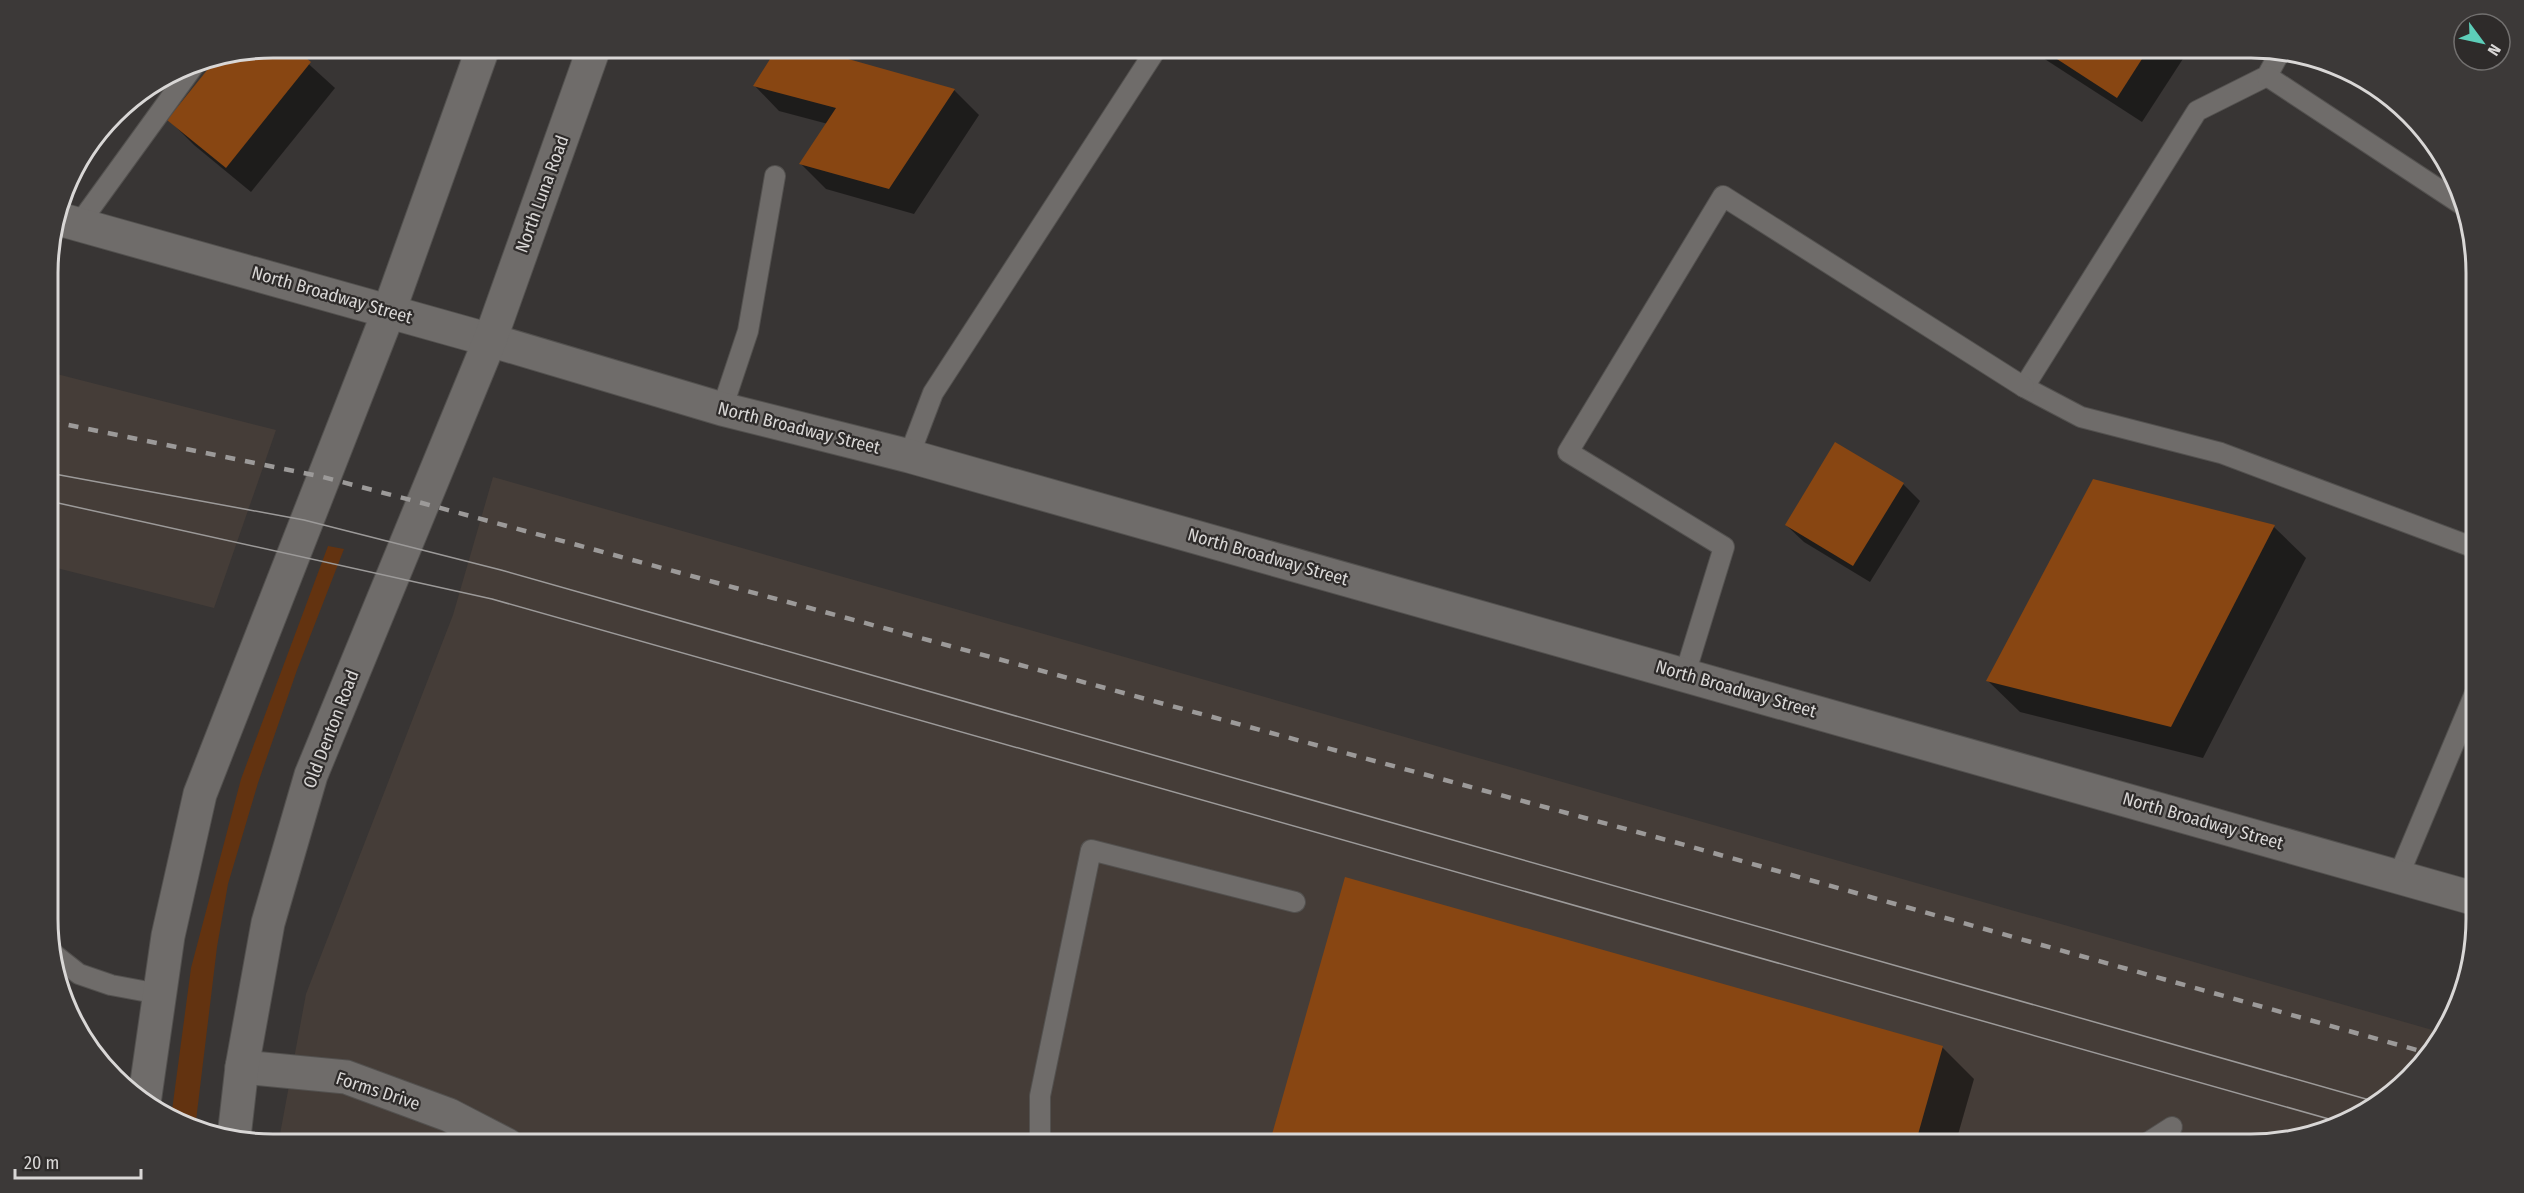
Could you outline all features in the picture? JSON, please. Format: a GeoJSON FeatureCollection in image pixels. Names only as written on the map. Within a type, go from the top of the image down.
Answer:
{"type":"FeatureCollection","features":[{"type":"Feature","properties":{"kind":"street"},"geometry":{"type":"LineString","coordinates":[[146,1092],[168,936],[200,794],[389,311],[479,58]]}},
{"type":"Feature","properties":{"kind":"street","name":"North Luna Road"},"geometry":{"type":"LineString","coordinates":[[490,340],[590,58]]}},
{"type":"Feature","properties":{"kind":"street","name":"North Broadway Street"},"geometry":{"type":"LineString","coordinates":[[69,221],[490,340],[722,409],[909,456],[2466,896]]}},
{"type":"Feature","properties":{"kind":"street","name":"Old Denton Road"},"geometry":{"type":"LineString","coordinates":[[235,1131],[242,1067],[268,923],[311,775],[490,340]]}},
{"type":"Feature","properties":{"kind":"street","name":"Forms Drive"},"geometry":{"type":"LineString","coordinates":[[242,1067],[346,1077],[449,1115],[486,1134]]}},
{"type":"Feature","properties":{"kind":"lane"},"geometry":{"type":"LineString","coordinates":[[909,456],[933,393],[1151,58]]}},
{"type":"Feature","properties":{"kind":"lane"},"geometry":{"type":"LineString","coordinates":[[2024,387],[2197,111],[2267,76],[2276,60]]}},
{"type":"Feature","properties":{"kind":"lane"},"geometry":{"type":"LineString","coordinates":[[2267,76],[2452,199]]}},
{"type":"Feature","properties":{"kind":"lane"},"geometry":{"type":"LineString","coordinates":[[69,221],[183,79]]}},
{"type":"Feature","properties":{"kind":"lane"},"geometry":{"type":"LineString","coordinates":[[722,409],[748,331],[775,176]]}},
{"type":"Feature","properties":{"kind":"lane"},"geometry":{"type":"LineString","coordinates":[[1685,674],[1724,547],[1568,452],[1723,196],[2024,387],[2081,417],[2221,453],[2466,545]]}},
{"type":"Feature","properties":{"kind":"lane"},"geometry":{"type":"LineString","coordinates":[[2398,877],[2466,715]]}},
{"type":"Feature","properties":{"kind":"lane"},"geometry":{"type":"LineString","coordinates":[[1040,1134],[1040,1096],[1091,850],[1295,902]]}},
{"type":"Feature","properties":{"kind":"lane"},"geometry":{"type":"LineString","coordinates":[[63,961],[80,974],[111,985],[159,994]]}},
{"type":"Feature","properties":{"kind":"lane"},"geometry":{"type":"LineString","coordinates":[[2160,1134],[2172,1127]]}},
{"type":"Feature","properties":{"kind":"shaded area"},"geometry":{"type":"Polygon","coordinates":[[[58,374],[276,430],[214,608],[58,568],[58,374]]]}},
{"type":"Feature","properties":{"kind":"shaded area"},"geometry":{"type":"Polygon","coordinates":[[[493,477],[2435,1031],[2412,1061],[2392,1081],[2358,1106],[2306,1127],[2264,1134],[280,1134],[306,994],[453,615],[493,477]]]}},
{"type":"Feature","properties":{"kind":"shaded area"},"geometry":{"type":"Polygon","coordinates":[[[328,546],[344,549],[297,670],[258,783],[228,884],[217,947],[196,1120],[172,1109],[191,968],[241,779],[328,546]]]}},
{"type":"Feature","properties":{"kind":"building"},"geometry":{"type":"Polygon","coordinates":[[[274,58],[306,58],[311,62],[226,168],[167,120],[208,69],[246,60],[274,58]]]}},
{"type":"Feature","properties":{"kind":"building"},"geometry":{"type":"Polygon","coordinates":[[[771,58],[845,58],[955,89],[889,189],[799,164],[836,108],[753,86],[771,58]]]}},
{"type":"Feature","properties":{"kind":"building"},"geometry":{"type":"Polygon","coordinates":[[[2055,58],[2143,58],[2117,98],[2055,58]]]}},
{"type":"Feature","properties":{"kind":"building"},"geometry":{"type":"Polygon","coordinates":[[[1835,442],[1904,483],[1853,566],[1785,525],[1835,442]]]}},
{"type":"Feature","properties":{"kind":"building"},"geometry":{"type":"Polygon","coordinates":[[[2093,479],[2275,525],[2171,727],[1986,681],[2093,479]]]}},
{"type":"Feature","properties":{"kind":"building"},"geometry":{"type":"Polygon","coordinates":[[[1345,877],[1943,1046],[1918,1134],[1272,1134],[1345,877]]]}},
{"type":"Feature","properties":{"kind":"tram line"},"geometry":{"type":"LineString","coordinates":[[58,475],[304,520],[501,570],[2368,1100]]}},
{"type":"Feature","properties":{"kind":"tram line"},"geometry":{"type":"LineString","coordinates":[[58,503],[492,599],[2330,1119]]}},
{"type":"Feature","properties":{"kind":"railway"},"geometry":{"type":"LineString","coordinates":[[58,423],[323,477],[422,503],[1674,842],[2420,1051]]}}]}
